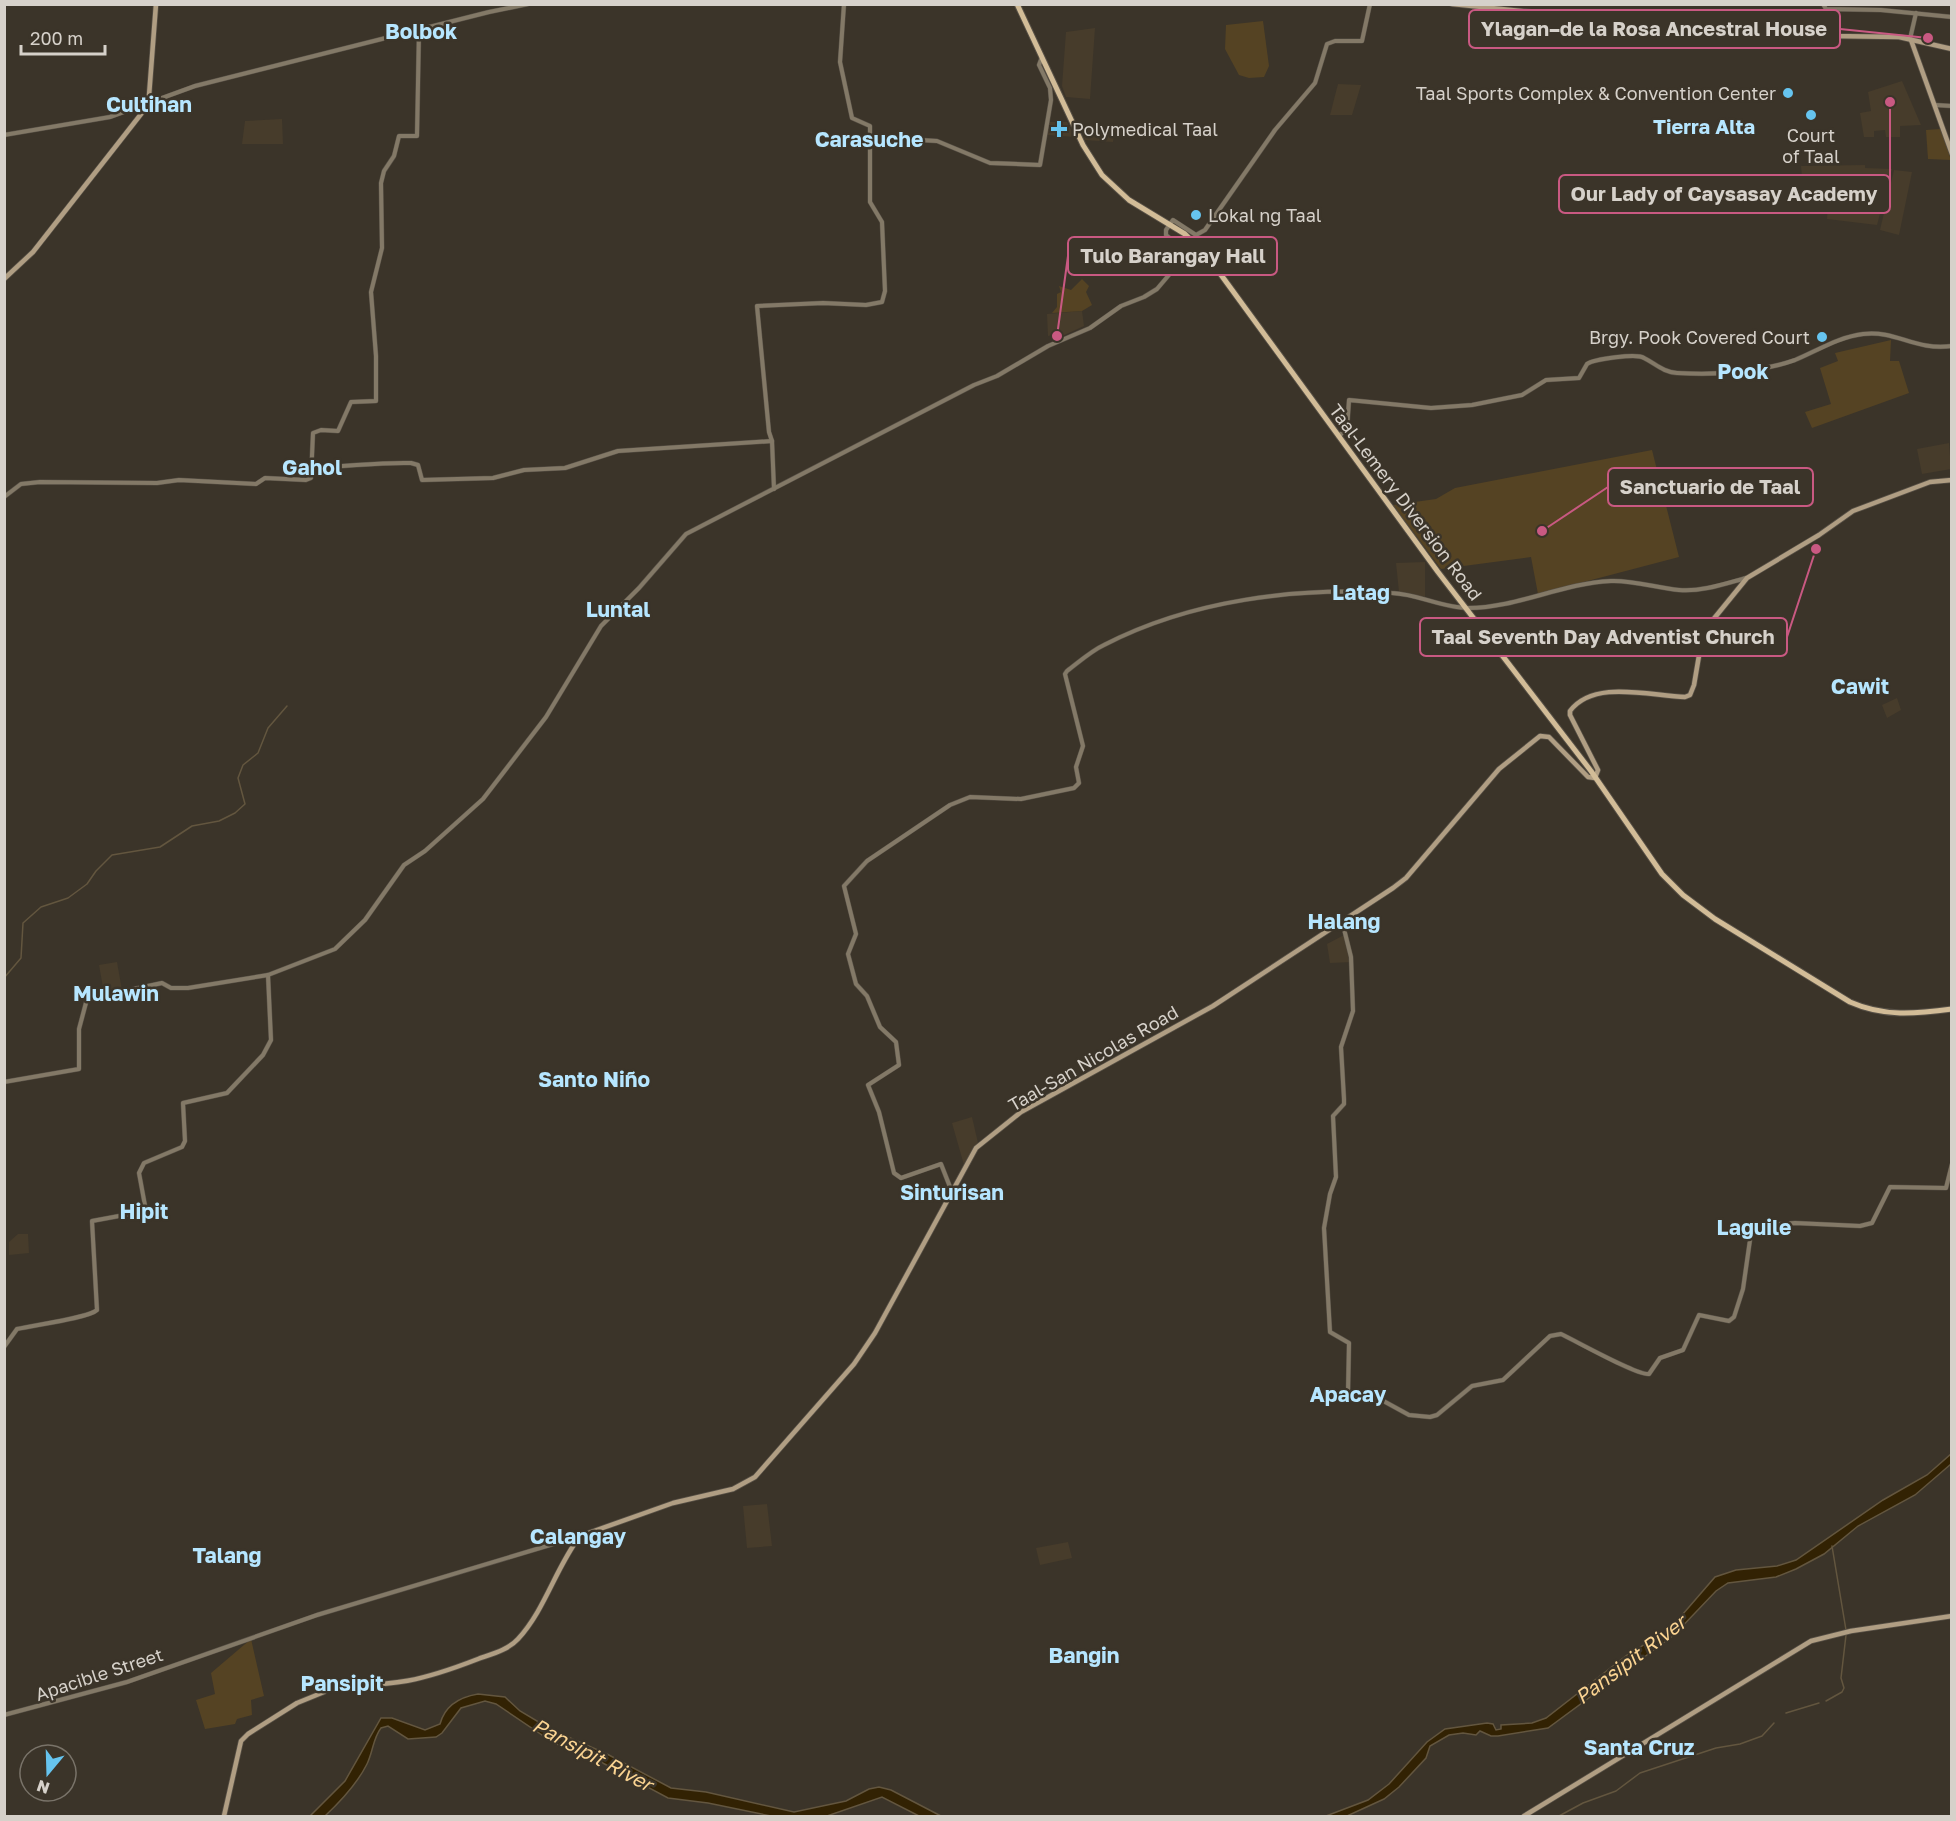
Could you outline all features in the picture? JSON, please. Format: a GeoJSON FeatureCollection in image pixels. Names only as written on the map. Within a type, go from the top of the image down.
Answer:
{"type":"FeatureCollection","features":[{"type":"Feature","properties":{"kind":"main road"},"geometry":{"type":"LineString","coordinates":[[4,279],[45,237],[129,133],[148,103],[156,4]]}},
{"type":"Feature","properties":{"kind":"main road","name":"Taal-Lemery Diversion Road"},"geometry":{"type":"LineString","coordinates":[[1017,4],[1083,145],[1102,175],[1129,200],[1185,234],[1208,257],[1338,436],[1595,778],[1658,870],[1683,895],[1715,919],[1859,1006],[1896,1014],[1952,1009]]}},
{"type":"Feature","properties":{"kind":"main road"},"geometry":{"type":"LineString","coordinates":[[1452,4],[1592,18],[1679,20],[1832,36],[1910,40],[1952,49]]}},
{"type":"Feature","properties":{"kind":"main road"},"geometry":{"type":"LineString","coordinates":[[1910,40],[1952,154]]}},
{"type":"Feature","properties":{"kind":"main road"},"geometry":{"type":"LineString","coordinates":[[1595,778],[1598,770],[1570,715],[1571,708],[1579,701],[1599,693],[1685,697],[1690,695],[1694,685],[1703,632],[1746,578],[1819,535],[1852,511],[1930,482],[1952,480]]}},
{"type":"Feature","properties":{"kind":"main road","name":"Taal-San Nicolas Road"},"geometry":{"type":"LineString","coordinates":[[580,1536],[674,1503],[733,1489],[755,1477],[854,1365],[880,1324],[976,1149],[1021,1112],[1213,1006],[1406,878],[1499,769],[1540,736],[1549,737],[1588,777],[1595,778]]}},
{"type":"Feature","properties":{"kind":"main road"},"geometry":{"type":"LineString","coordinates":[[224,1816],[238,1749],[248,1734],[297,1703],[324,1692],[334,1683],[367,1687],[410,1682],[509,1647],[523,1634],[580,1536]]}},
{"type":"Feature","properties":{"kind":"main road"},"geometry":{"type":"LineString","coordinates":[[1524,1816],[1811,1641],[1851,1631],[1952,1616]]}},
{"type":"Feature","properties":{"kind":"street"},"geometry":{"type":"LineString","coordinates":[[4,135],[110,117],[195,86],[528,4]]}},
{"type":"Feature","properties":{"kind":"street"},"geometry":{"type":"LineString","coordinates":[[774,489],[772,441],[769,432],[757,306],[823,303],[866,306],[882,302],[886,276],[882,262],[883,231],[879,214],[870,202],[868,138],[870,126],[852,118],[840,62],[844,4]]}},
{"type":"Feature","properties":{"kind":"street"},"geometry":{"type":"LineString","coordinates":[[4,1082],[79,1069],[79,1029],[87,999],[162,983],[171,988],[188,988],[268,975],[335,949],[352,934],[404,865],[431,846],[483,799],[546,717],[601,626],[639,588],[686,534],[974,385],[997,376],[1048,346],[1090,328],[1122,306],[1157,289],[1185,256],[1176,241],[1166,235],[1169,224],[1173,220],[1177,221],[1196,235],[1205,230],[1275,130],[1315,83],[1327,44],[1335,41],[1362,41],[1370,4]]}},
{"type":"Feature","properties":{"kind":"street"},"geometry":{"type":"LineString","coordinates":[[1823,4],[1826,9],[1952,17]]}},
{"type":"Feature","properties":{"kind":"street"},"geometry":{"type":"LineString","coordinates":[[1910,40],[1916,13]]}},
{"type":"Feature","properties":{"kind":"street"},"geometry":{"type":"LineString","coordinates":[[4,496],[21,484],[40,482],[157,483],[178,480],[256,484],[264,478],[306,480],[311,478],[313,433],[321,430],[338,431],[343,425],[351,402],[376,401],[376,356],[370,292],[382,248],[381,183],[384,171],[394,156],[399,136],[417,136],[419,30]]}},
{"type":"Feature","properties":{"kind":"street"},"geometry":{"type":"LineString","coordinates":[[868,138],[938,141],[990,163],[1040,165],[1051,100],[1050,88],[1039,65],[1042,57]]}},
{"type":"Feature","properties":{"kind":"street"},"geometry":{"type":"LineString","coordinates":[[1935,105],[1952,106]]}},
{"type":"Feature","properties":{"kind":"street"},"geometry":{"type":"LineString","coordinates":[[1338,436],[1347,430],[1350,400],[1431,408],[1500,401],[1522,395],[1542,381],[1579,378],[1587,364],[1597,360],[1642,356],[1669,372],[1718,373],[1764,368],[1794,360],[1852,336],[1865,334],[1881,333],[1932,349],[1952,346]]}},
{"type":"Feature","properties":{"kind":"street"},"geometry":{"type":"LineString","coordinates":[[311,467],[338,467],[356,463],[411,463],[418,465],[422,480],[462,481],[493,478],[524,470],[565,468],[618,451],[772,441]]}},
{"type":"Feature","properties":{"kind":"street"},"geometry":{"type":"LineString","coordinates":[[952,1192],[941,1164],[900,1178],[894,1173],[879,1112],[868,1085],[898,1065],[896,1042],[880,1027],[867,996],[856,984],[848,954],[856,934],[844,886],[867,861],[950,805],[970,797],[1021,799],[1074,788],[1079,783],[1077,759],[1083,746],[1065,674],[1102,646],[1141,628],[1185,612],[1221,604],[1326,592],[1395,593],[1466,608],[1496,606],[1612,581],[1681,591],[1706,588],[1746,578]]}},
{"type":"Feature","properties":{"kind":"street"},"geometry":{"type":"LineString","coordinates":[[1342,921],[1352,957],[1353,1011],[1341,1047],[1344,1104],[1333,1116],[1336,1177],[1330,1194],[1324,1228],[1330,1332],[1349,1343],[1348,1394],[1378,1398],[1416,1417],[1433,1416],[1472,1386],[1503,1380],[1550,1336],[1561,1334],[1637,1372],[1649,1374],[1660,1358],[1683,1350],[1699,1315],[1729,1321],[1734,1317],[1743,1289],[1752,1226],[1795,1223],[1860,1226],[1872,1223],[1890,1187],[1946,1188],[1952,1164]]}},
{"type":"Feature","properties":{"kind":"street"},"geometry":{"type":"LineString","coordinates":[[4,1347],[17,1329],[59,1319],[87,1317],[97,1310],[92,1221],[146,1212],[139,1173],[144,1163],[174,1151],[185,1141],[183,1102],[227,1093],[263,1055],[271,1040],[268,975]]}},
{"type":"Feature","properties":{"kind":"street","name":"Apacible Street"},"geometry":{"type":"LineString","coordinates":[[4,1715],[127,1682],[317,1615],[580,1536]]}},
{"type":"Feature","properties":{"kind":"shaded area"},"geometry":{"type":"Polygon","coordinates":[[[1263,21],[1269,66],[1264,77],[1249,78],[1239,75],[1225,49],[1226,25],[1263,21]]]}},
{"type":"Feature","properties":{"kind":"shaded area"},"geometry":{"type":"Polygon","coordinates":[[[1095,28],[1090,99],[1066,97],[1062,86],[1066,32],[1095,28]]]}},
{"type":"Feature","properties":{"kind":"shaded area"},"geometry":{"type":"Polygon","coordinates":[[[1902,81],[1921,125],[1900,126],[1900,137],[1886,137],[1885,130],[1874,131],[1874,137],[1864,137],[1860,113],[1871,111],[1868,92],[1902,81]]]}},
{"type":"Feature","properties":{"kind":"shaded area"},"geometry":{"type":"Polygon","coordinates":[[[1338,84],[1361,85],[1352,115],[1330,115],[1338,84]]]}},
{"type":"Feature","properties":{"kind":"shaded area"},"geometry":{"type":"Polygon","coordinates":[[[282,119],[283,144],[242,144],[245,121],[282,119]]]}},
{"type":"Feature","properties":{"kind":"shaded area","name":"Polymedical Taal"},"geometry":{"type":"Polygon","coordinates":[[[1049,122],[1067,122],[1075,137],[1048,135],[1049,122]]]}},
{"type":"Feature","properties":{"kind":"shaded area"},"geometry":{"type":"Polygon","coordinates":[[[1079,126],[1115,127],[1113,142],[1085,140],[1079,126]]]}},
{"type":"Feature","properties":{"kind":"shaded area"},"geometry":{"type":"Polygon","coordinates":[[[1941,129],[1951,160],[1928,159],[1926,130],[1941,129]]]}},
{"type":"Feature","properties":{"kind":"shaded area"},"geometry":{"type":"Polygon","coordinates":[[[1865,165],[1865,168],[1892,169],[1877,225],[1827,219],[1828,203],[1804,201],[1801,166],[1865,165]]]}},
{"type":"Feature","properties":{"kind":"shaded area"},"geometry":{"type":"Polygon","coordinates":[[[1894,170],[1912,172],[1899,235],[1880,230],[1894,170]]]}},
{"type":"Feature","properties":{"kind":"shaded area"},"geometry":{"type":"Polygon","coordinates":[[[1082,279],[1089,286],[1086,292],[1092,305],[1082,311],[1052,313],[1057,307],[1057,294],[1061,292],[1059,286],[1071,290],[1082,279]]]}},
{"type":"Feature","properties":{"kind":"shaded area"},"geometry":{"type":"Polygon","coordinates":[[[1082,311],[1084,326],[1060,337],[1058,334],[1048,336],[1047,314],[1082,311]]]}},
{"type":"Feature","properties":{"kind":"shaded area"},"geometry":{"type":"Polygon","coordinates":[[[1891,340],[1890,361],[1899,361],[1909,393],[1812,428],[1805,412],[1831,404],[1820,368],[1838,361],[1835,353],[1891,340]]]}},
{"type":"Feature","properties":{"kind":"shaded area"},"geometry":{"type":"Polygon","coordinates":[[[1949,443],[1951,469],[1922,474],[1917,449],[1949,443]]]}},
{"type":"Feature","properties":{"kind":"shaded area"},"geometry":{"type":"Polygon","coordinates":[[[1652,450],[1679,557],[1538,594],[1531,557],[1441,569],[1393,505],[1436,499],[1455,488],[1652,450]]]}},
{"type":"Feature","properties":{"kind":"shaded area"},"geometry":{"type":"Polygon","coordinates":[[[1425,562],[1425,597],[1399,592],[1396,563],[1425,562]]]}},
{"type":"Feature","properties":{"kind":"shaded area"},"geometry":{"type":"Polygon","coordinates":[[[1897,698],[1901,710],[1887,718],[1882,705],[1897,698]]]}},
{"type":"Feature","properties":{"kind":"shaded area"},"geometry":{"type":"Polygon","coordinates":[[[1346,934],[1352,962],[1330,963],[1327,944],[1346,934]]]}},
{"type":"Feature","properties":{"kind":"shaded area"},"geometry":{"type":"Polygon","coordinates":[[[117,962],[122,990],[104,993],[99,965],[117,962]]]}},
{"type":"Feature","properties":{"kind":"shaded area"},"geometry":{"type":"Polygon","coordinates":[[[972,1117],[978,1143],[964,1165],[952,1123],[972,1117]]]}},
{"type":"Feature","properties":{"kind":"shaded area"},"geometry":{"type":"Polygon","coordinates":[[[18,1234],[28,1234],[29,1253],[9,1255],[9,1242],[18,1234]]]}},
{"type":"Feature","properties":{"kind":"shaded area"},"geometry":{"type":"Polygon","coordinates":[[[767,1504],[772,1546],[747,1548],[743,1506],[767,1504]]]}},
{"type":"Feature","properties":{"kind":"shaded area"},"geometry":{"type":"Polygon","coordinates":[[[1068,1542],[1072,1558],[1040,1565],[1036,1548],[1068,1542]]]}},
{"type":"Feature","properties":{"kind":"shaded area"},"geometry":{"type":"Polygon","coordinates":[[[251,1639],[264,1696],[251,1700],[252,1715],[237,1719],[235,1724],[205,1729],[196,1700],[215,1694],[211,1673],[251,1639]]]}},
{"type":"Feature","properties":{"kind":"water","name":"Pansipit River"},"geometry":{"type":"Polygon","coordinates":[[[1951,1454],[1951,1464],[1915,1495],[1858,1526],[1824,1554],[1776,1577],[1728,1583],[1716,1591],[1674,1635],[1548,1728],[1498,1736],[1491,1736],[1480,1731],[1476,1735],[1463,1733],[1449,1735],[1430,1746],[1426,1758],[1399,1787],[1384,1799],[1347,1816],[1326,1816],[1368,1800],[1389,1784],[1427,1742],[1445,1729],[1487,1723],[1493,1724],[1496,1730],[1501,1729],[1501,1725],[1532,1723],[1546,1718],[1627,1655],[1670,1629],[1715,1577],[1736,1570],[1777,1566],[1796,1560],[1883,1500],[1927,1475],[1951,1454]]]}},
{"type":"Feature","properties":{"kind":"water","name":"Pansipit River"},"geometry":{"type":"Polygon","coordinates":[[[478,1694],[505,1697],[520,1711],[552,1730],[607,1754],[671,1788],[706,1792],[794,1812],[846,1801],[869,1789],[879,1787],[891,1790],[941,1816],[919,1816],[882,1797],[827,1816],[771,1816],[708,1803],[668,1798],[599,1761],[554,1743],[496,1704],[485,1701],[461,1708],[442,1733],[436,1737],[408,1739],[388,1726],[381,1728],[367,1764],[348,1792],[325,1816],[310,1816],[345,1781],[381,1718],[392,1718],[425,1730],[440,1724],[442,1717],[454,1703],[478,1694]]]}},
{"type":"Feature","properties":{"kind":"waterway"},"geometry":{"type":"LineString","coordinates":[[4,978],[21,958],[23,923],[41,907],[68,898],[87,884],[112,855],[160,847],[192,826],[219,821],[235,813],[245,804],[238,778],[243,765],[258,753],[268,728],[287,706]]}},
{"type":"Feature","properties":{"kind":"waterway"},"geometry":{"type":"LineString","coordinates":[[1832,1546],[1846,1630]]}},
{"type":"Feature","properties":{"kind":"waterway"},"geometry":{"type":"LineString","coordinates":[[1826,1701],[1842,1692],[1844,1688],[1841,1678],[1846,1635]]}},
{"type":"Feature","properties":{"kind":"waterway"},"geometry":{"type":"LineString","coordinates":[[1786,1713],[1819,1703]]}},
{"type":"Feature","properties":{"kind":"waterway"},"geometry":{"type":"LineString","coordinates":[[1559,1816],[1583,1803],[1616,1791],[1640,1773],[1716,1748],[1740,1744],[1762,1736],[1774,1723]]}},
{"type":"Feature","properties":{"kind":"place","name":"Ylagan–de la Rosa Ancestral House"},"geometry":{"type":"Point","coordinates":[1928,38]}},
{"type":"Feature","properties":{"kind":"place","name":"Taal Sports Complex & Convention Center"},"geometry":{"type":"Point","coordinates":[1788,93]}},
{"type":"Feature","properties":{"kind":"place","name":"Our Lady of Caysasay Academy"},"geometry":{"type":"Point","coordinates":[1890,102]}},
{"type":"Feature","properties":{"kind":"place","name":"Court of Taal"},"geometry":{"type":"Point","coordinates":[1811,115]}},
{"type":"Feature","properties":{"kind":"place","name":"Polymedical Taal"},"geometry":{"type":"Point","coordinates":[1059,129]}},
{"type":"Feature","properties":{"kind":"place","name":"Lokal ng Taal"},"geometry":{"type":"Point","coordinates":[1196,215]}},
{"type":"Feature","properties":{"kind":"place","name":"Tulo Barangay Hall"},"geometry":{"type":"Point","coordinates":[1057,336]}},
{"type":"Feature","properties":{"kind":"place","name":"Brgy. Pook Covered Court"},"geometry":{"type":"Point","coordinates":[1822,337]}},
{"type":"Feature","properties":{"kind":"place","name":"Sanctuario de Taal"},"geometry":{"type":"Point","coordinates":[1542,531]}},
{"type":"Feature","properties":{"kind":"place","name":"Taal Seventh Day Adventist Church"},"geometry":{"type":"Point","coordinates":[1816,549]}},
{"type":"Feature","properties":{"kind":"district","name":"Bolbok"},"geometry":{"type":"Point","coordinates":[421,31]}},
{"type":"Feature","properties":{"kind":"district","name":"Cultihan"},"geometry":{"type":"Point","coordinates":[149,104]}},
{"type":"Feature","properties":{"kind":"district","name":"Tierra Alta"},"geometry":{"type":"Point","coordinates":[1704,126]}},
{"type":"Feature","properties":{"kind":"district","name":"Carasuche"},"geometry":{"type":"Point","coordinates":[869,139]}},
{"type":"Feature","properties":{"kind":"district","name":"Pook"},"geometry":{"type":"Point","coordinates":[1743,371]}},
{"type":"Feature","properties":{"kind":"district","name":"Gahol"},"geometry":{"type":"Point","coordinates":[312,467]}},
{"type":"Feature","properties":{"kind":"district","name":"Latag"},"geometry":{"type":"Point","coordinates":[1361,592]}},
{"type":"Feature","properties":{"kind":"district","name":"Luntal"},"geometry":{"type":"Point","coordinates":[618,609]}},
{"type":"Feature","properties":{"kind":"district","name":"Cawit"},"geometry":{"type":"Point","coordinates":[1860,686]}},
{"type":"Feature","properties":{"kind":"district","name":"Halang"},"geometry":{"type":"Point","coordinates":[1344,921]}},
{"type":"Feature","properties":{"kind":"district","name":"Mulawin"},"geometry":{"type":"Point","coordinates":[116,993]}},
{"type":"Feature","properties":{"kind":"district","name":"Santo Niño"},"geometry":{"type":"Point","coordinates":[594,1079]}},
{"type":"Feature","properties":{"kind":"district","name":"Sinturisan"},"geometry":{"type":"Point","coordinates":[952,1192]}},
{"type":"Feature","properties":{"kind":"district","name":"Hipit"},"geometry":{"type":"Point","coordinates":[144,1211]}},
{"type":"Feature","properties":{"kind":"district","name":"Laguile"},"geometry":{"type":"Point","coordinates":[1754,1227]}},
{"type":"Feature","properties":{"kind":"district","name":"Apacay"},"geometry":{"type":"Point","coordinates":[1348,1394]}},
{"type":"Feature","properties":{"kind":"district","name":"Calangay"},"geometry":{"type":"Point","coordinates":[578,1536]}},
{"type":"Feature","properties":{"kind":"district","name":"Talang"},"geometry":{"type":"Point","coordinates":[227,1555]}},
{"type":"Feature","properties":{"kind":"district","name":"Bangin"},"geometry":{"type":"Point","coordinates":[1084,1655]}},
{"type":"Feature","properties":{"kind":"district","name":"Pansipit"},"geometry":{"type":"Point","coordinates":[342,1683]}},
{"type":"Feature","properties":{"kind":"district","name":"Santa Cruz"},"geometry":{"type":"Point","coordinates":[1639,1747]}}]}
